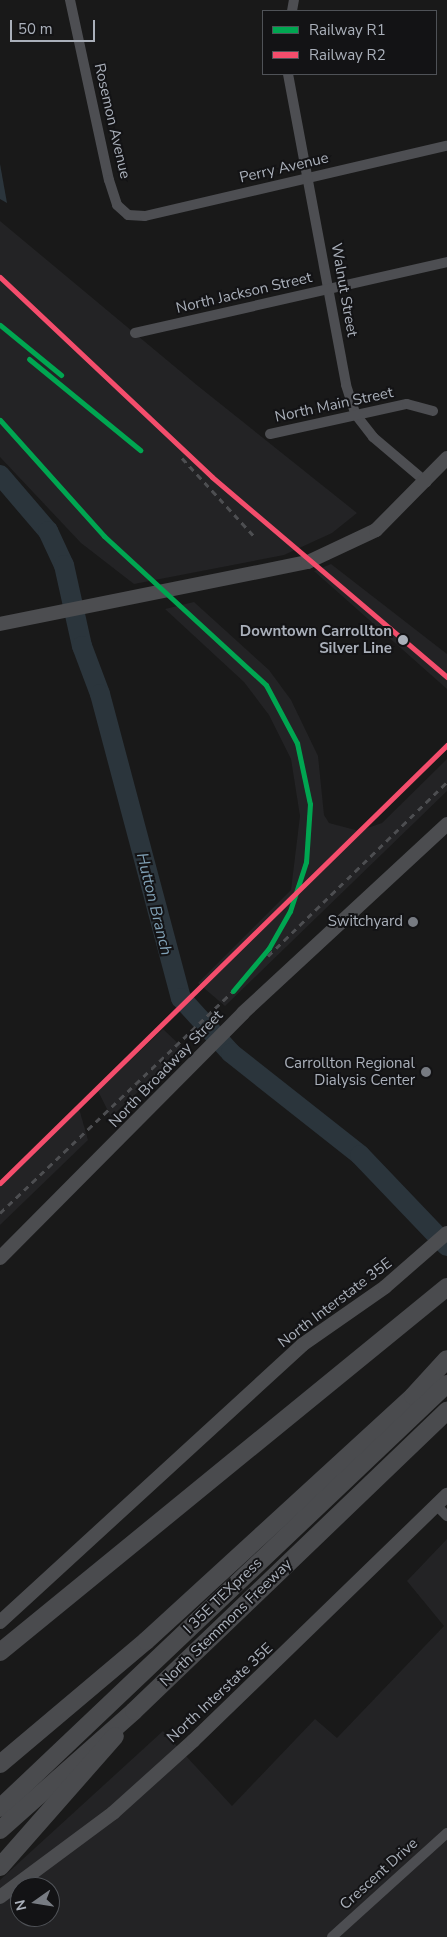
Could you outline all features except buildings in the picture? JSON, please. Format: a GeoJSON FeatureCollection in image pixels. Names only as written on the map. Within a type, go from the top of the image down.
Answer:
{"type":"FeatureCollection","features":[{"type":"Feature","properties":{"kind":"highway"},"geometry":{"type":"LineString","coordinates":[[0,1652],[447,1286]]}},
{"type":"Feature","properties":{"kind":"highway"},"geometry":{"type":"LineString","coordinates":[[0,1764],[146,1641],[418,1402],[447,1359]]}},
{"type":"Feature","properties":{"kind":"highway","name":"I 35E TEXpress"},"geometry":{"type":"LineString","coordinates":[[0,1808],[418,1402],[447,1384]]}},
{"type":"Feature","properties":{"kind":"highway","name":"North Stemmons Freeway"},"geometry":{"type":"LineString","coordinates":[[0,1830],[134,1711],[447,1411]]}},
{"type":"Feature","properties":{"kind":"highway"},"geometry":{"type":"LineString","coordinates":[[0,1867],[81,1779],[134,1711]]}},
{"type":"Feature","properties":{"kind":"main road"},"geometry":{"type":"LineString","coordinates":[[0,624],[104,601],[308,562],[376,530],[426,482],[447,458]]}},
{"type":"Feature","properties":{"kind":"main road","name":"North Broadway Street"},"geometry":{"type":"LineString","coordinates":[[0,1258],[243,1013],[447,824]]}},
{"type":"Feature","properties":{"kind":"main road","name":"North Interstate 35E"},"geometry":{"type":"LineString","coordinates":[[0,1622],[302,1345],[400,1274],[447,1233]]}},
{"type":"Feature","properties":{"kind":"main road","name":"North Interstate 35E"},"geometry":{"type":"LineString","coordinates":[[0,1897],[113,1813],[442,1511],[447,1495]]}},
{"type":"Feature","properties":{"kind":"street","name":"Rosemon Avenue"},"geometry":{"type":"LineString","coordinates":[[70,0],[109,180],[118,205],[128,215]]}},
{"type":"Feature","properties":{"kind":"street","name":"Walnut Street"},"geometry":{"type":"LineString","coordinates":[[288,75],[309,178],[346,384],[356,414],[373,437],[426,482]]}},
{"type":"Feature","properties":{"kind":"street","name":"Perry Avenue"},"geometry":{"type":"LineString","coordinates":[[128,215],[145,216],[447,146]]}},
{"type":"Feature","properties":{"kind":"street","name":"North Jackson Street"},"geometry":{"type":"LineString","coordinates":[[135,334],[447,262]]}},
{"type":"Feature","properties":{"kind":"street","name":"North Main Street"},"geometry":{"type":"LineString","coordinates":[[270,434],[408,404],[433,411]]}},
{"type":"Feature","properties":{"kind":"street","name":"Crescent Drive"},"geometry":{"type":"LineString","coordinates":[[332,1937],[447,1834]]}},
{"type":"Feature","properties":{"kind":"shaded area"},"geometry":{"type":"Polygon","coordinates":[[[0,164],[7,203],[0,199],[0,164]]]}},
{"type":"Feature","properties":{"kind":"shaded area"},"geometry":{"type":"Polygon","coordinates":[[[0,221],[198,386],[357,513],[332,533],[284,555],[134,584],[81,543],[0,457],[0,221]]]}},
{"type":"Feature","properties":{"kind":"shaded area"},"geometry":{"type":"Polygon","coordinates":[[[331,564],[447,654],[447,689],[314,571],[331,564]]]}},
{"type":"Feature","properties":{"kind":"shaded area"},"geometry":{"type":"Polygon","coordinates":[[[194,602],[269,670],[291,700],[318,756],[324,815],[329,823],[359,831],[382,823],[447,759],[447,791],[225,1006],[198,983],[291,890],[300,816],[291,759],[269,715],[244,682],[165,609],[194,602]]]}},
{"type":"Feature","properties":{"kind":"shaded area"},"geometry":{"type":"Polygon","coordinates":[[[163,1029],[184,1049],[111,1117],[98,1091],[163,1029]]]}},
{"type":"Feature","properties":{"kind":"shaded area"},"geometry":{"type":"Polygon","coordinates":[[[78,1105],[88,1140],[0,1225],[0,1183],[78,1105]]]}},
{"type":"Feature","properties":{"kind":"shaded area"},"geometry":{"type":"Polygon","coordinates":[[[447,1539],[447,1937],[0,1937],[0,1880],[163,1731],[232,1806],[315,1719],[337,1738],[444,1626],[407,1581],[447,1539]]]}},
{"type":"Feature","properties":{"kind":"waterway","name":"Hutton Branch"},"geometry":{"type":"LineString","coordinates":[[0,475],[48,531],[64,565],[82,646],[100,694],[181,998],[231,1053],[360,1155],[447,1246]]}},
{"type":"Feature","properties":{"kind":"railway"},"geometry":{"type":"LineString","coordinates":[[0,277],[212,477],[447,677]]}},
{"type":"Feature","properties":{"kind":"railway"},"geometry":{"type":"LineString","coordinates":[[0,420],[104,536],[266,685],[297,743],[310,804],[306,862],[290,911],[269,948],[233,991]]}},
{"type":"Feature","properties":{"kind":"railway"},"geometry":{"type":"LineString","coordinates":[[182,458],[255,537]]}},
{"type":"Feature","properties":{"kind":"railway"},"geometry":{"type":"LineString","coordinates":[[268,956],[447,782]]}},
{"type":"Feature","properties":{"kind":"railway"},"geometry":{"type":"LineString","coordinates":[[0,1213],[238,986]]}},
{"type":"Feature","properties":{"kind":"rail line","name":"R2"},"geometry":{"type":"LineString","coordinates":[[0,277],[212,477],[447,677]]}},
{"type":"Feature","properties":{"kind":"rail line","name":"R1"},"geometry":{"type":"LineString","coordinates":[[0,325],[61,375]]}},
{"type":"Feature","properties":{"kind":"rail line","name":"R1"},"geometry":{"type":"LineString","coordinates":[[29,359],[140,450]]}},
{"type":"Feature","properties":{"kind":"rail line","name":"R1"},"geometry":{"type":"LineString","coordinates":[[0,420],[104,536],[266,685],[297,743],[310,804],[306,862],[290,911],[269,948],[233,991]]}},
{"type":"Feature","properties":{"kind":"rail line","name":"R2"},"geometry":{"type":"LineString","coordinates":[[0,1183],[447,745]]}},
{"type":"Feature","properties":{"kind":"place","name":"Downtown Carrollton Silver Line"},"geometry":{"type":"Point","coordinates":[403,640]}},
{"type":"Feature","properties":{"kind":"place","name":"Switchyard"},"geometry":{"type":"Point","coordinates":[413,922]}},
{"type":"Feature","properties":{"kind":"place","name":"Carrollton Regional Dialysis Center"},"geometry":{"type":"Point","coordinates":[426,1072]}}]}
